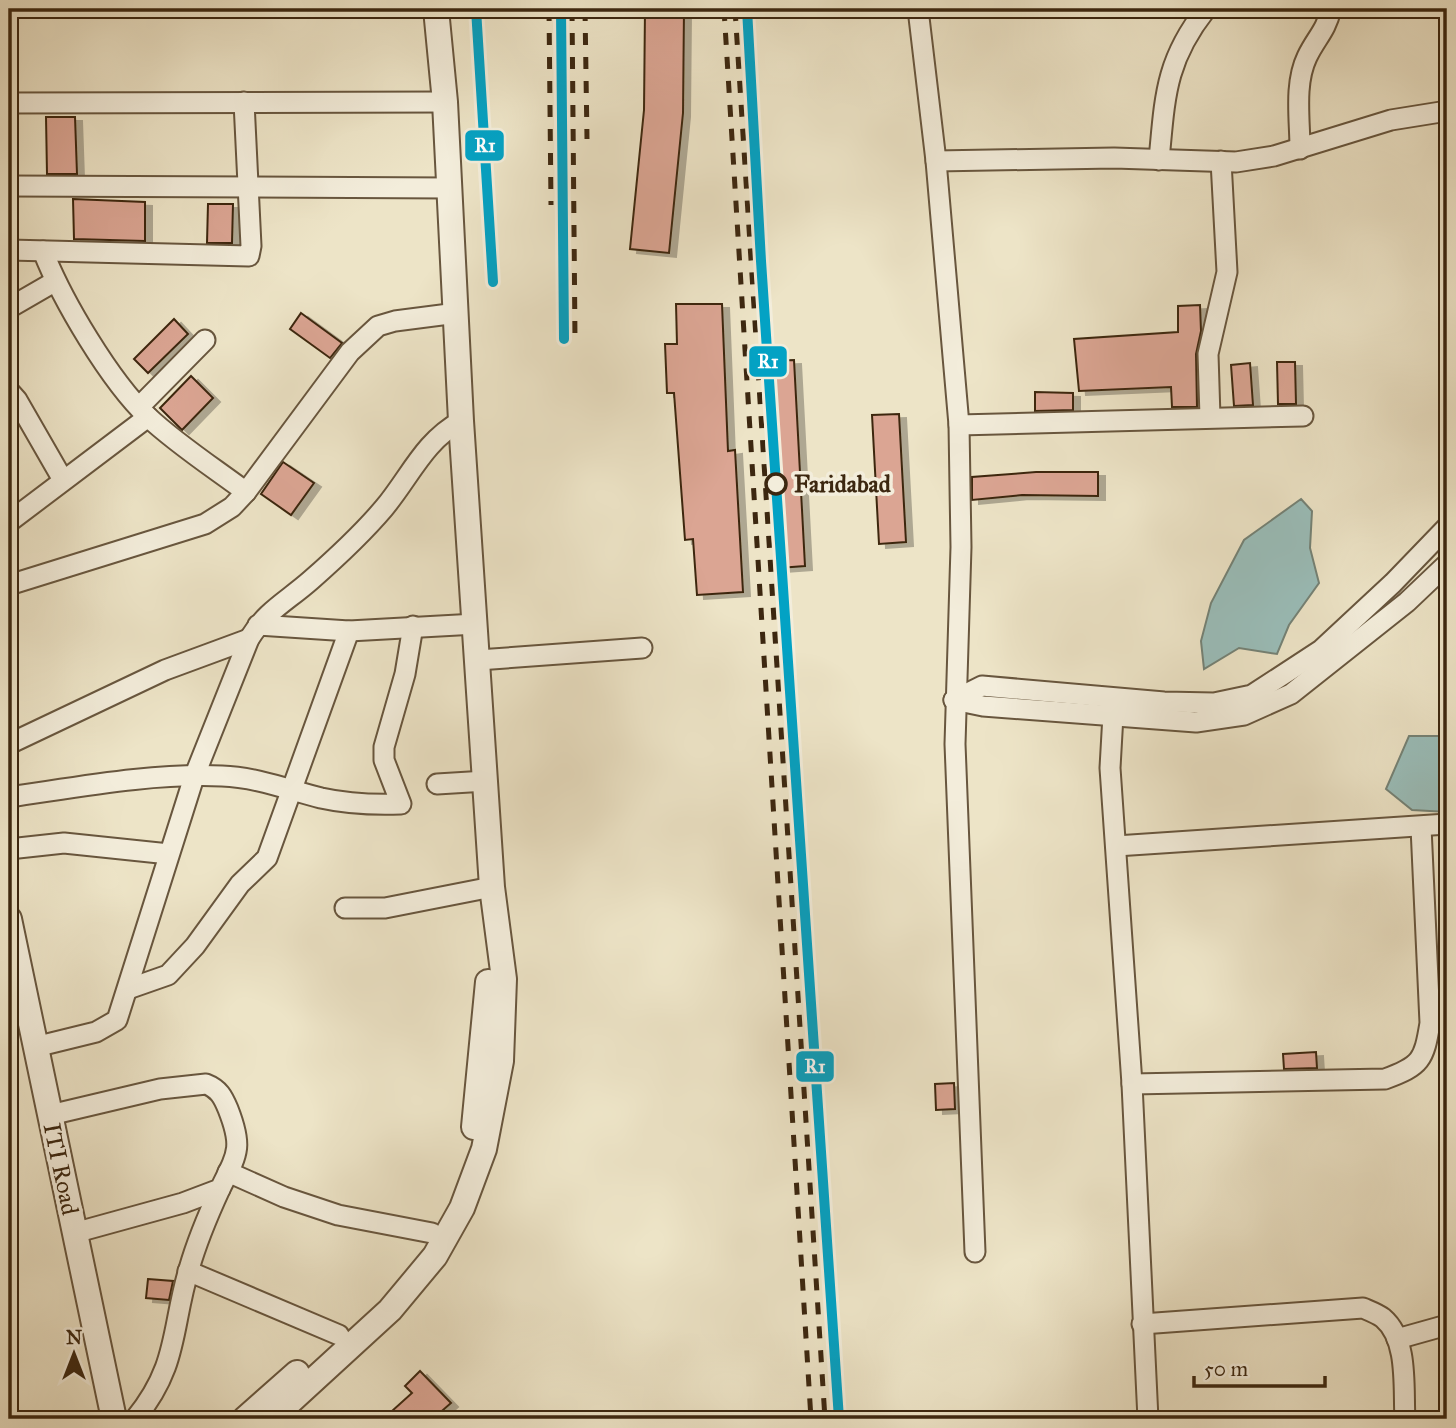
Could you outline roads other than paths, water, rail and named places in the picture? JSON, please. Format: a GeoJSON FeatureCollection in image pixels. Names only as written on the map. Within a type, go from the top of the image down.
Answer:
{"type":"FeatureCollection","features":[{"type":"Feature","properties":{"kind":"street"},"geometry":{"type":"LineString","coordinates":[[271,1419],[390,1310],[435,1256],[462,1208],[484,1149],[501,1061],[504,979],[492,887],[461,421],[445,102],[436,9]]}},
{"type":"Feature","properties":{"kind":"street"},"geometry":{"type":"LineString","coordinates":[[918,9],[936,161],[958,425],[961,547],[954,700],[975,1252]]}},
{"type":"Feature","properties":{"kind":"street"},"geometry":{"type":"LineString","coordinates":[[1159,160],[1170,74],[1179,48],[1206,9]]}},
{"type":"Feature","properties":{"kind":"street"},"geometry":{"type":"LineString","coordinates":[[1300,149],[1302,71],[1307,56],[1327,25],[1331,9]]}},
{"type":"Feature","properties":{"kind":"street"},"geometry":{"type":"LineString","coordinates":[[9,250],[249,257],[244,102]]}},
{"type":"Feature","properties":{"kind":"street"},"geometry":{"type":"LineString","coordinates":[[9,103],[445,102]]}},
{"type":"Feature","properties":{"kind":"street"},"geometry":{"type":"LineString","coordinates":[[936,161],[1221,161],[1274,156],[1391,120],[1447,111]]}},
{"type":"Feature","properties":{"kind":"street"},"geometry":{"type":"LineString","coordinates":[[1210,417],[1208,354],[1227,272],[1221,161]]}},
{"type":"Feature","properties":{"kind":"street"},"geometry":{"type":"LineString","coordinates":[[9,186],[450,188]]}},
{"type":"Feature","properties":{"kind":"street"},"geometry":{"type":"LineString","coordinates":[[43,251],[54,282],[107,364],[144,411],[246,492]]}},
{"type":"Feature","properties":{"kind":"street"},"geometry":{"type":"LineString","coordinates":[[9,308],[54,282]]}},
{"type":"Feature","properties":{"kind":"street"},"geometry":{"type":"LineString","coordinates":[[9,585],[205,524],[232,507],[246,492],[350,352],[378,326],[395,321],[457,313]]}},
{"type":"Feature","properties":{"kind":"street"},"geometry":{"type":"LineString","coordinates":[[9,522],[144,411],[205,340]]}},
{"type":"Feature","properties":{"kind":"street"},"geometry":{"type":"LineString","coordinates":[[9,391],[17,400],[63,480]]}},
{"type":"Feature","properties":{"kind":"street"},"geometry":{"type":"LineString","coordinates":[[958,425],[1303,416]]}},
{"type":"Feature","properties":{"kind":"street"},"geometry":{"type":"LineString","coordinates":[[35,1047],[109,1025],[117,1020],[194,777],[254,632],[269,610],[308,583],[348,547],[384,508],[427,446],[439,434],[461,421]]}},
{"type":"Feature","properties":{"kind":"street"},"geometry":{"type":"LineString","coordinates":[[954,700],[982,686],[1164,702],[1214,703],[1252,695],[1321,650],[1393,583],[1447,527]]}},
{"type":"Feature","properties":{"kind":"street"},"geometry":{"type":"LineString","coordinates":[[954,700],[983,706],[1196,722],[1244,715],[1291,694],[1407,602],[1447,564]]}},
{"type":"Feature","properties":{"kind":"street"},"geometry":{"type":"LineString","coordinates":[[9,744],[165,670],[254,632],[349,631],[476,624]]}},
{"type":"Feature","properties":{"kind":"street"},"geometry":{"type":"LineString","coordinates":[[9,797],[125,781],[194,777],[249,779],[362,804],[401,804],[384,760],[384,747],[405,674],[413,626]]}},
{"type":"Feature","properties":{"kind":"street"},"geometry":{"type":"LineString","coordinates":[[128,989],[168,975],[195,946],[240,884],[267,858],[349,631]]}},
{"type":"Feature","properties":{"kind":"street"},"geometry":{"type":"LineString","coordinates":[[478,660],[642,648]]}},
{"type":"Feature","properties":{"kind":"street"},"geometry":{"type":"LineString","coordinates":[[1114,715],[1110,768],[1132,1084],[1148,1419]]}},
{"type":"Feature","properties":{"kind":"street"},"geometry":{"type":"LineString","coordinates":[[437,784],[486,781]]}},
{"type":"Feature","properties":{"kind":"street"},"geometry":{"type":"LineString","coordinates":[[1115,846],[1447,824]]}},
{"type":"Feature","properties":{"kind":"street"},"geometry":{"type":"LineString","coordinates":[[1132,1084],[1385,1079],[1414,1069],[1426,1052],[1430,1023],[1422,827]]}},
{"type":"Feature","properties":{"kind":"street"},"geometry":{"type":"LineString","coordinates":[[9,849],[64,842],[169,854]]}},
{"type":"Feature","properties":{"kind":"street"},"geometry":{"type":"LineString","coordinates":[[345,908],[385,908],[492,887]]}},
{"type":"Feature","properties":{"kind":"street","name":"ITI Road"},"geometry":{"type":"LineString","coordinates":[[9,919],[114,1419]]}},
{"type":"Feature","properties":{"kind":"street"},"geometry":{"type":"LineString","coordinates":[[244,1419],[399,1280],[432,1233],[454,1190],[472,1141],[495,919]]}},
{"type":"Feature","properties":{"kind":"street"},"geometry":{"type":"LineString","coordinates":[[50,1115],[160,1089],[206,1084],[223,1096],[237,1128],[236,1155],[188,1271],[169,1363],[154,1393],[135,1419]]}},
{"type":"Feature","properties":{"kind":"street"},"geometry":{"type":"LineString","coordinates":[[74,1233],[184,1203],[224,1180],[338,1215],[432,1233]]}},
{"type":"Feature","properties":{"kind":"street"},"geometry":{"type":"LineString","coordinates":[[188,1271],[340,1335]]}},
{"type":"Feature","properties":{"kind":"street"},"geometry":{"type":"LineString","coordinates":[[1142,1325],[1363,1308],[1383,1318],[1397,1339],[1405,1419]]}},
{"type":"Feature","properties":{"kind":"street"},"geometry":{"type":"LineString","coordinates":[[1397,1339],[1447,1325]]}},
{"type":"Feature","properties":{"kind":"water"},"geometry":{"type":"Polygon","coordinates":[[[1301,499],[1312,511],[1310,548],[1319,583],[1289,625],[1277,654],[1239,648],[1204,669],[1201,641],[1211,603],[1244,540],[1301,499]]]}},
{"type":"Feature","properties":{"kind":"water"},"geometry":{"type":"Polygon","coordinates":[[[1409,736],[1447,736],[1447,812],[1412,810],[1386,789],[1409,736]]]}},
{"type":"Feature","properties":{"kind":"railway"},"geometry":{"type":"LineString","coordinates":[[476,9],[493,282]]}},
{"type":"Feature","properties":{"kind":"railway"},"geometry":{"type":"LineString","coordinates":[[549,9],[551,205]]}},
{"type":"Feature","properties":{"kind":"railway"},"geometry":{"type":"LineString","coordinates":[[561,9],[564,339]]}},
{"type":"Feature","properties":{"kind":"railway"},"geometry":{"type":"LineString","coordinates":[[572,9],[575,339]]}},
{"type":"Feature","properties":{"kind":"railway"},"geometry":{"type":"LineString","coordinates":[[585,9],[587,139]]}},
{"type":"Feature","properties":{"kind":"railway"},"geometry":{"type":"LineString","coordinates":[[724,9],[811,1419]]}},
{"type":"Feature","properties":{"kind":"railway"},"geometry":{"type":"LineString","coordinates":[[735,9],[825,1419]]}},
{"type":"Feature","properties":{"kind":"place","name":"Faridabad"},"geometry":{"type":"Point","coordinates":[776,484]}}]}
